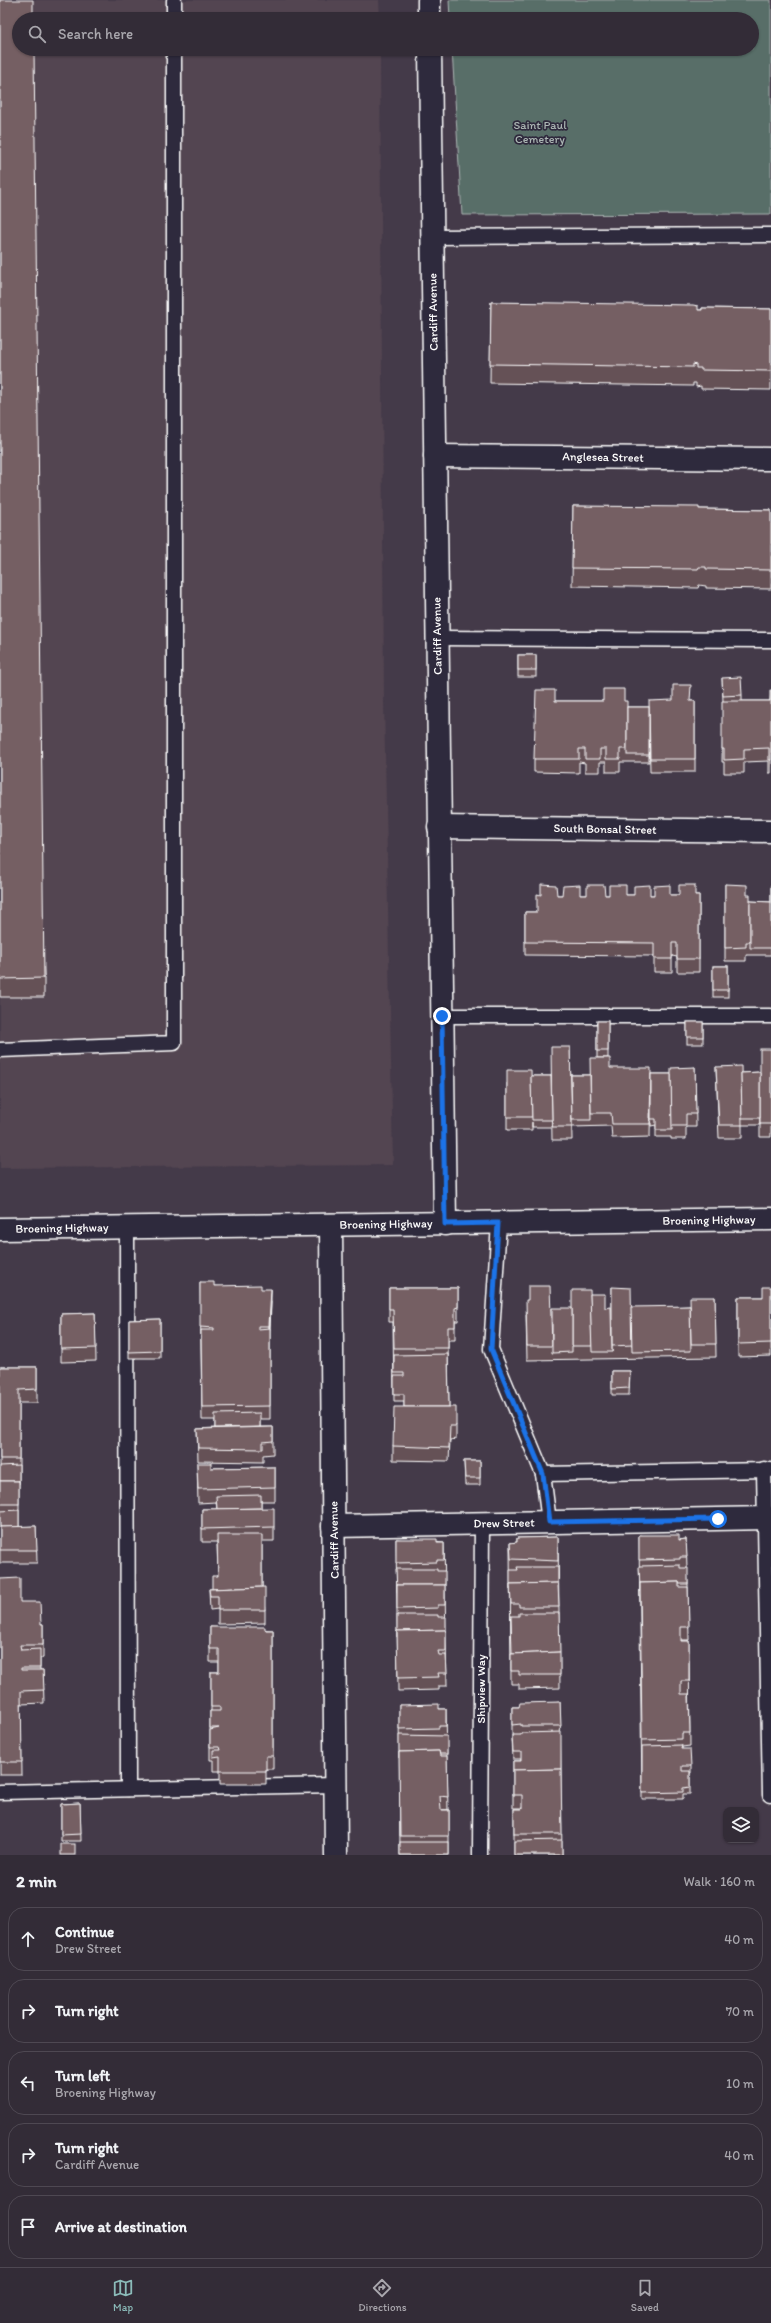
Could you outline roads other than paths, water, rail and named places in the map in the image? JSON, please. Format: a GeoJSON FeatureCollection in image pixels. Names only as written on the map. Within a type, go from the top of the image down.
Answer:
{"type":"FeatureCollection","features":[{"type":"Feature","properties":{"kind":"street"},"geometry":{"type":"LineString","coordinates":[[429,0],[430,12]]}},
{"type":"Feature","properties":{"kind":"street","name":"Cardiff Avenue"},"geometry":{"type":"LineString","coordinates":[[430,56],[445,1224]]}},
{"type":"Feature","properties":{"kind":"street","name":"Anglesea Street"},"geometry":{"type":"LineString","coordinates":[[435,456],[771,459]]}},
{"type":"Feature","properties":{"kind":"street","name":"South Bonsal Street"},"geometry":{"type":"LineString","coordinates":[[440,828],[771,831]]}},
{"type":"Feature","properties":{"kind":"street","name":"Broening Highway"},"geometry":{"type":"LineString","coordinates":[[0,1229],[771,1219]]}},
{"type":"Feature","properties":{"kind":"street","name":"Cardiff Avenue"},"geometry":{"type":"LineString","coordinates":[[330,1225],[336,1855]]}},
{"type":"Feature","properties":{"kind":"street","name":"Drew Street"},"geometry":{"type":"LineString","coordinates":[[333,1526],[768,1518]]}},
{"type":"Feature","properties":{"kind":"lane"},"geometry":{"type":"LineString","coordinates":[[174,0],[174,12]]}},
{"type":"Feature","properties":{"kind":"lane"},"geometry":{"type":"LineString","coordinates":[[0,1050],[174,1043],[174,56]]}},
{"type":"Feature","properties":{"kind":"lane"},"geometry":{"type":"LineString","coordinates":[[432,237],[771,235]]}},
{"type":"Feature","properties":{"kind":"lane"},"geometry":{"type":"LineString","coordinates":[[437,638],[771,640]]}},
{"type":"Feature","properties":{"kind":"lane"},"geometry":{"type":"LineString","coordinates":[[442,1016],[771,1016]]}},
{"type":"Feature","properties":{"kind":"lane"},"geometry":{"type":"LineString","coordinates":[[498,1223],[491,1349],[543,1474],[549,1522]]}},
{"type":"Feature","properties":{"kind":"lane"},"geometry":{"type":"LineString","coordinates":[[127,1228],[128,1789]]}},
{"type":"Feature","properties":{"kind":"lane"},"geometry":{"type":"LineString","coordinates":[[543,1474],[768,1469],[770,1795]]}},
{"type":"Feature","properties":{"kind":"lane","name":"Shipview Way"},"geometry":{"type":"LineString","coordinates":[[480,1855],[482,1523]]}},
{"type":"Feature","properties":{"kind":"lane"},"geometry":{"type":"LineString","coordinates":[[0,1792],[336,1785]]}},
{"type":"Feature","properties":{"kind":"park label","name":"Saint Paul Cemetery"},"geometry":{"type":"Point","coordinates":[540,132]}}]}
